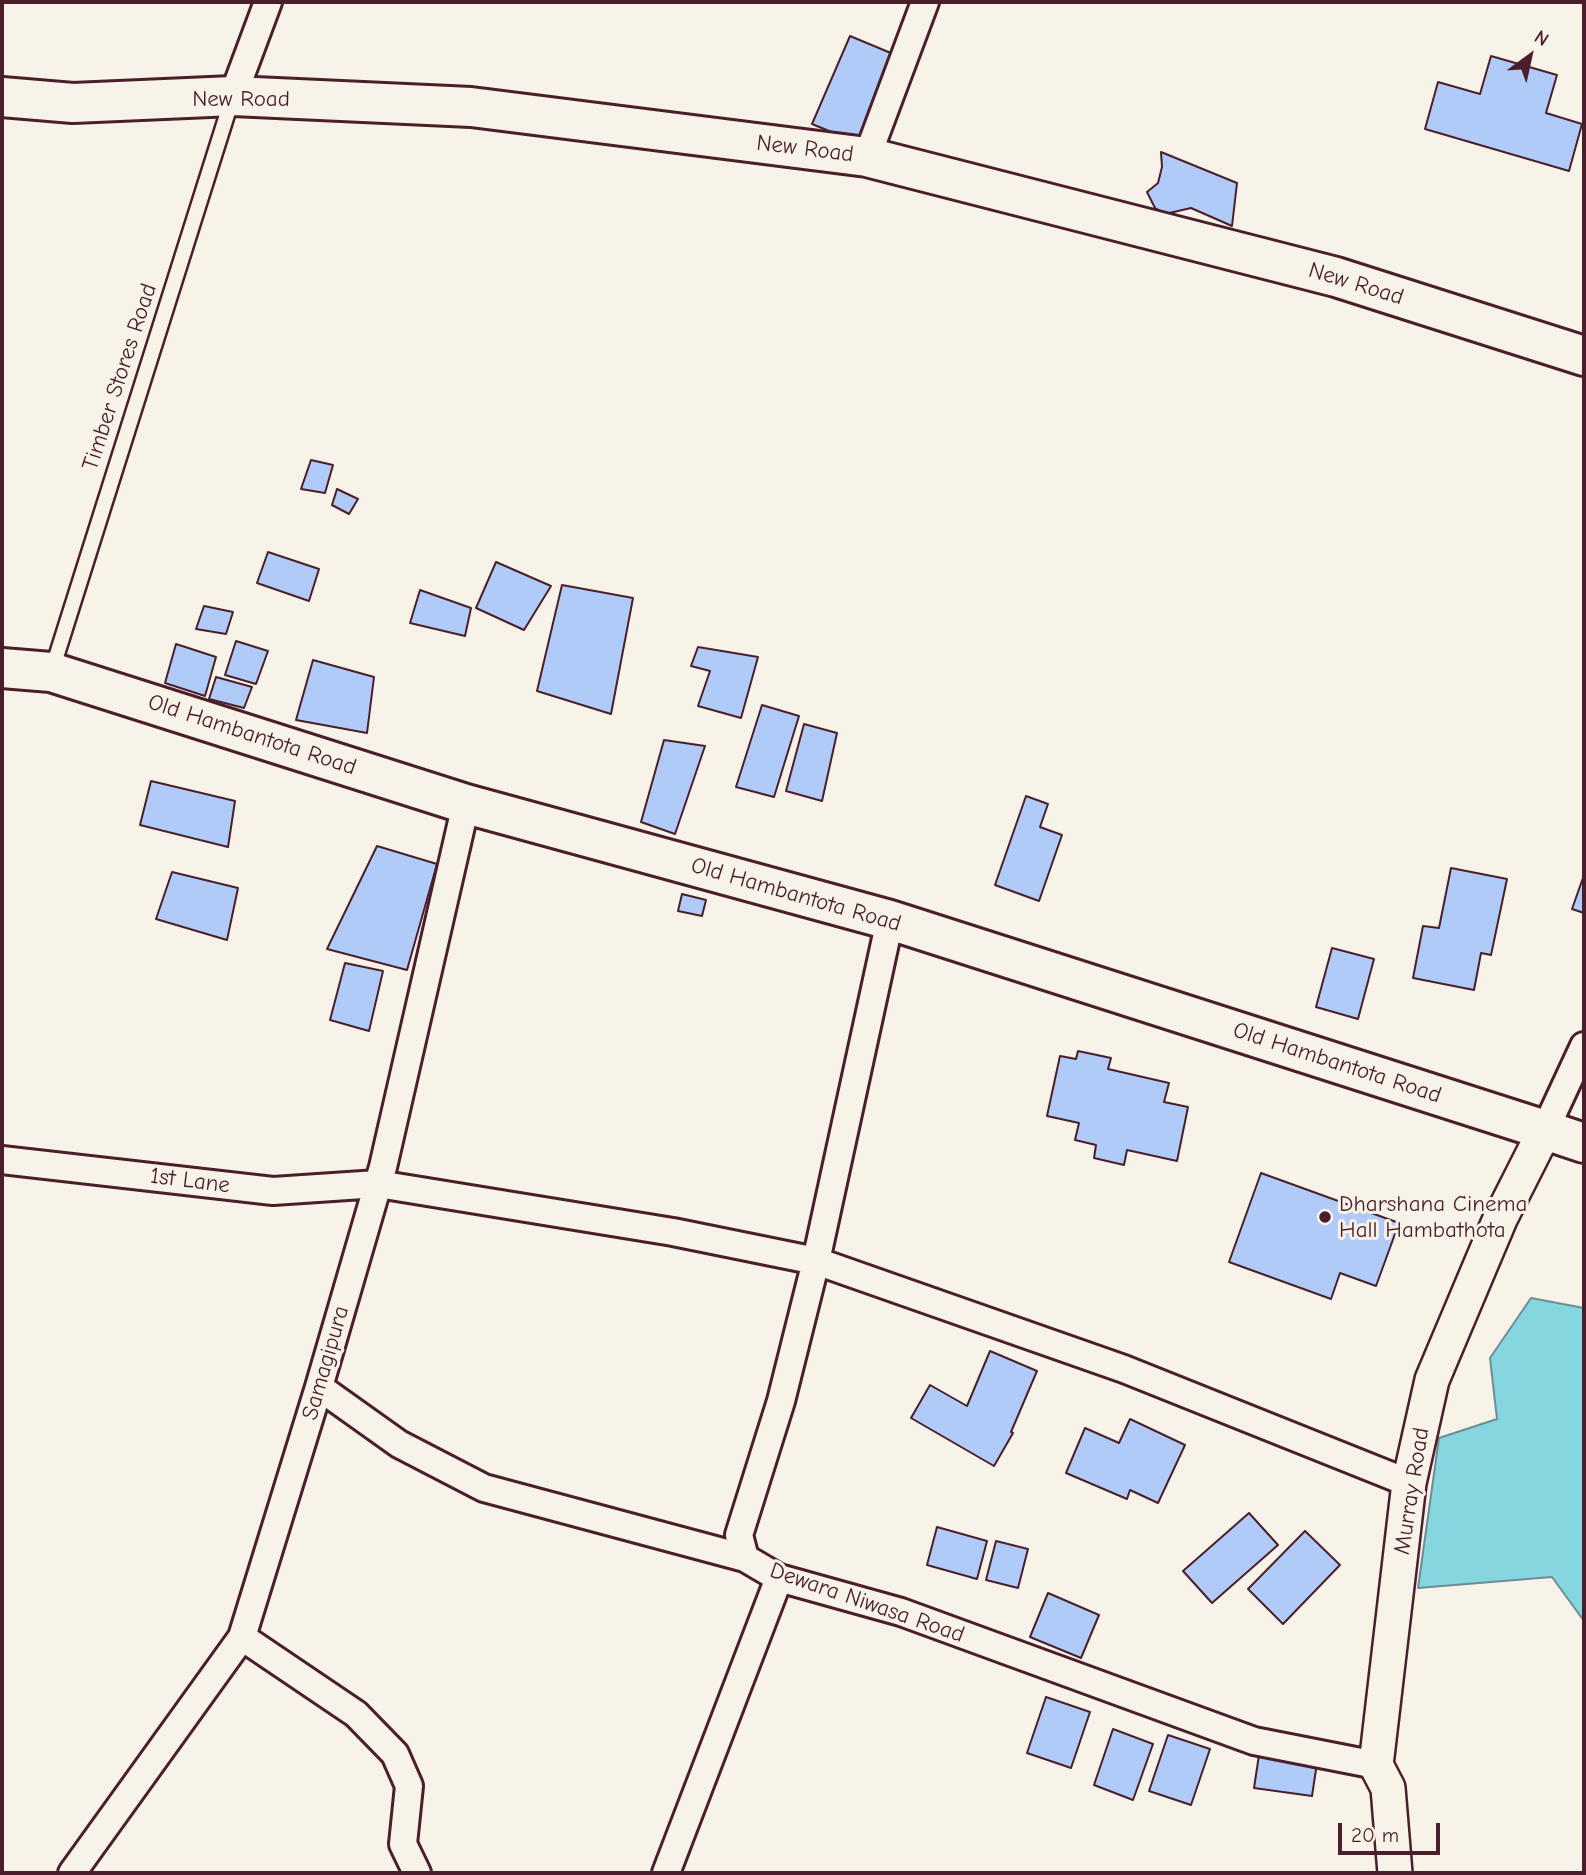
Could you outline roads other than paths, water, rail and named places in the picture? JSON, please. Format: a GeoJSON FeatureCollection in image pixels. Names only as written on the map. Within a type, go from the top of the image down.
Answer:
{"type":"FeatureCollection","features":[{"type":"Feature","properties":{"kind":"main road","name":"New Road"},"geometry":{"type":"LineString","coordinates":[[2,97],[73,103],[233,96],[471,107],[867,158],[1336,276],[1584,356]]}},
{"type":"Feature","properties":{"kind":"main road","name":"Old Hambantota Road"},"geometry":{"type":"LineString","coordinates":[[2,668],[51,672],[467,804],[890,920],[1584,1143]]}},
{"type":"Feature","properties":{"kind":"street"},"geometry":{"type":"LineString","coordinates":[[233,96],[268,2]]}},
{"type":"Feature","properties":{"kind":"street"},"geometry":{"type":"LineString","coordinates":[[867,158],[925,2]]}},
{"type":"Feature","properties":{"kind":"street","name":"Samagipura"},"geometry":{"type":"LineString","coordinates":[[72,1873],[242,1637],[378,1184],[467,804]]}},
{"type":"Feature","properties":{"kind":"street","name":"Dewara Niwasa Road"},"geometry":{"type":"LineString","coordinates":[[890,920],[816,1261],[781,1401],[739,1535],[745,1558],[779,1577],[901,1612],[1254,1741],[1376,1765]]}},
{"type":"Feature","properties":{"kind":"street"},"geometry":{"type":"LineString","coordinates":[[1545,1129],[1584,1046]]}},
{"type":"Feature","properties":{"kind":"street","name":"Murray Road"},"geometry":{"type":"LineString","coordinates":[[1395,1873],[1388,1788],[1376,1765],[1409,1483],[1432,1380],[1500,1219],[1545,1129]]}},
{"type":"Feature","properties":{"kind":"street","name":"1st Lane"},"geometry":{"type":"LineString","coordinates":[[2,1160],[273,1191],[378,1184],[673,1232],[816,1261],[1124,1368],[1409,1483]]}},
{"type":"Feature","properties":{"kind":"street"},"geometry":{"type":"LineString","coordinates":[[319,1387],[400,1444],[484,1488],[745,1558]]}},
{"type":"Feature","properties":{"kind":"street"},"geometry":{"type":"LineString","coordinates":[[666,1873],[779,1577]]}},
{"type":"Feature","properties":{"kind":"street"},"geometry":{"type":"LineString","coordinates":[[242,1637],[356,1714],[395,1754],[409,1786],[403,1844],[417,1873]]}},
{"type":"Feature","properties":{"kind":"lane","name":"Timber Stores Road"},"geometry":{"type":"LineString","coordinates":[[51,672],[233,96]]}},
{"type":"Feature","properties":{"kind":"water"},"geometry":{"type":"Polygon","coordinates":[[[1531,1298],[1584,1308],[1584,1621],[1552,1577],[1418,1588],[1439,1438],[1497,1419],[1490,1358],[1531,1298]]]}},
{"type":"Feature","properties":{"kind":"place","name":"Dharshana Cinema Hall Hambathota"},"geometry":{"type":"Point","coordinates":[1325,1217]}}]}
